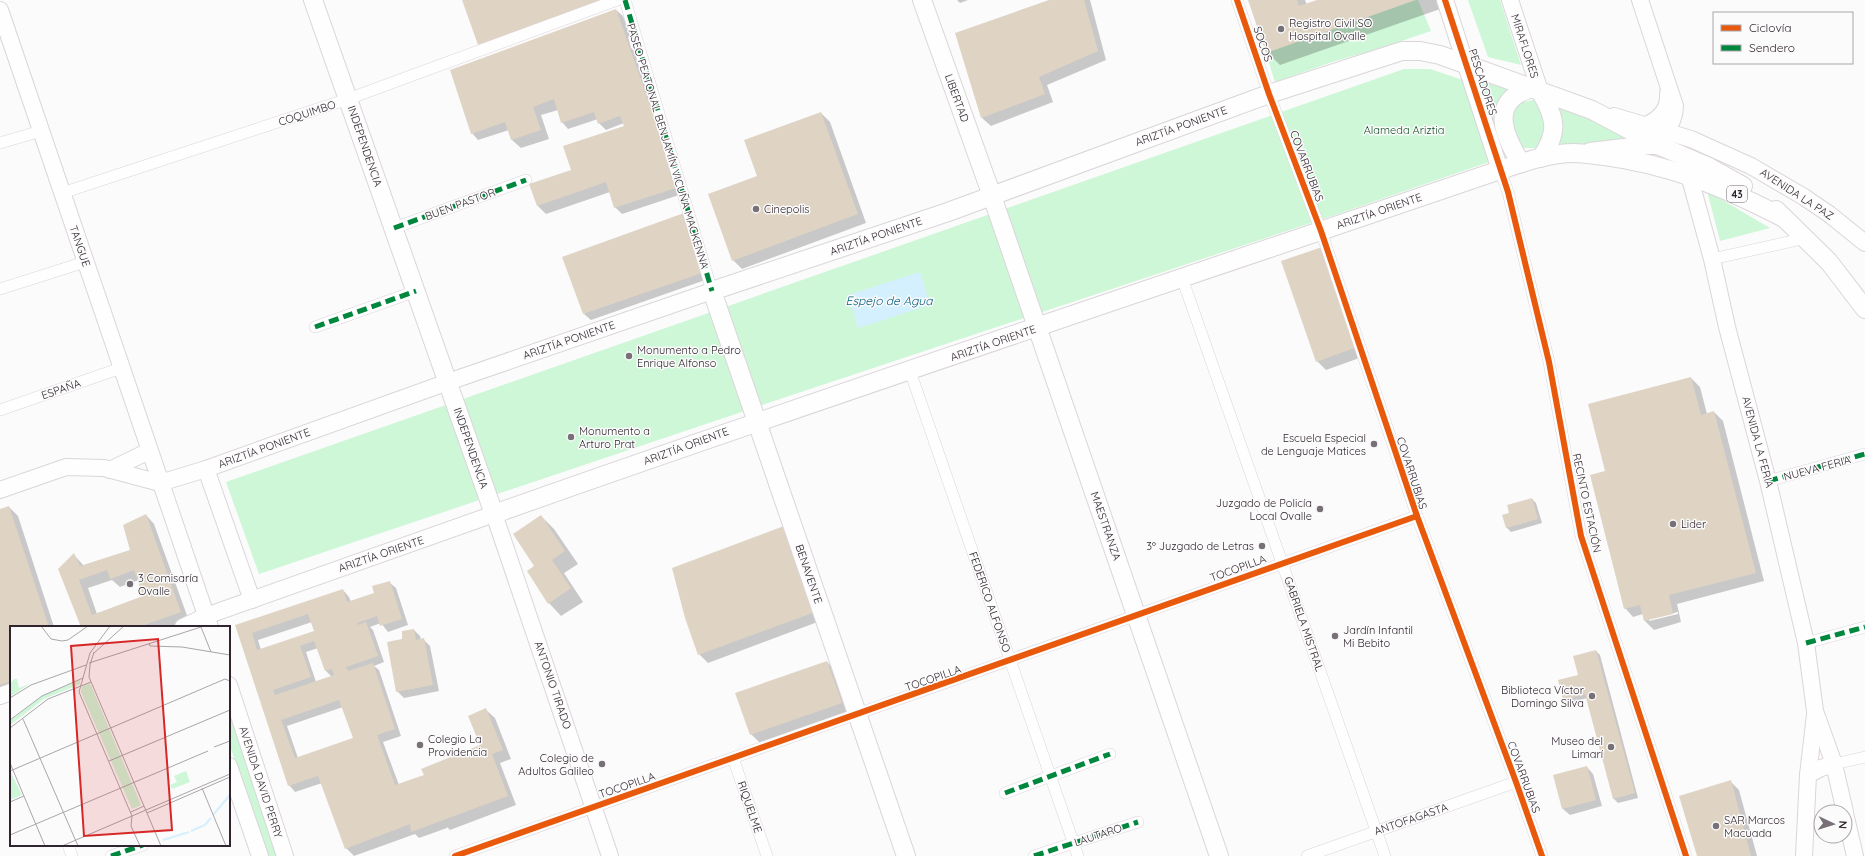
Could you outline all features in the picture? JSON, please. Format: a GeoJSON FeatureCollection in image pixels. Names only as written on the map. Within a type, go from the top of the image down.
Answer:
{"type":"FeatureCollection","features":[{"type":"Feature","properties":{"kind":"main road","name":"INDEPENDENCIA"},"geometry":{"type":"LineString","coordinates":[[313,0],[494,514]]}},
{"type":"Feature","properties":{"kind":"main road","name":"LIBERTAD"},"geometry":{"type":"LineString","coordinates":[[922,0],[992,196]]}},
{"type":"Feature","properties":{"kind":"main road","name":"PESCADORES"},"geometry":{"type":"LineString","coordinates":[[1445,0],[1500,170]]}},
{"type":"Feature","properties":{"kind":"main road","name":"MIRAFLORES"},"geometry":{"type":"LineString","coordinates":[[1510,0],[1536,90]]}},
{"type":"Feature","properties":{"kind":"main road"},"geometry":{"type":"LineString","coordinates":[[1640,0],[1680,120],[1691,139]]}},
{"type":"Feature","properties":{"kind":"main road","name":"TANGUE"},"geometry":{"type":"LineString","coordinates":[[0,10],[160,483]]}},
{"type":"Feature","properties":{"kind":"main road","name":"ARIZTÍA PONIENTE"},"geometry":{"type":"LineString","coordinates":[[160,483],[206,469],[448,382],[712,291],[948,212],[1269,94],[1402,51],[1430,52],[1592,110],[1667,143],[1744,187],[1768,203],[1784,218]]}},
{"type":"Feature","properties":{"kind":"main road"},"geometry":{"type":"LineString","coordinates":[[1646,126],[1655,121],[1665,112],[1669,99],[1668,86]]}},
{"type":"Feature","properties":{"kind":"main road"},"geometry":{"type":"LineString","coordinates":[[1521,164],[1509,143],[1503,123],[1504,114],[1511,99],[1517,94],[1536,90],[1547,102],[1554,128],[1551,143],[1542,158]]}},
{"type":"Feature","properties":{"kind":"main road"},"geometry":{"type":"LineString","coordinates":[[1675,106],[1674,117],[1667,143],[1684,164],[1689,175]]}},
{"type":"Feature","properties":{"kind":"main road","name":"AVENIDA LA PAZ"},"geometry":{"type":"LineString","coordinates":[[1592,110],[1646,126],[1667,143],[1723,154]]}},
{"type":"Feature","properties":{"kind":"main road","name":"AVENIDA LA PAZ"},"geometry":{"type":"LineString","coordinates":[[1574,153],[1691,139],[1751,166],[1785,185],[1829,214],[1865,243]]}},
{"type":"Feature","properties":{"kind":"main road","name":"ARIZTÍA ORIENTE"},"geometry":{"type":"LineString","coordinates":[[188,626],[208,622],[252,600],[757,421],[1038,328],[1500,170],[1542,158],[1574,153],[1642,162],[1689,175],[1738,195],[1784,218]]}},
{"type":"Feature","properties":{"kind":"main road","name":"AVENIDA LA FERIA"},"geometry":{"type":"LineString","coordinates":[[1689,175],[1712,259],[1727,327],[1768,481],[1806,643],[1815,711],[1834,764],[1843,804]]}},
{"type":"Feature","properties":{"kind":"main road","name":"MAESTRANZA"},"geometry":{"type":"LineString","coordinates":[[992,196],[1219,856]]}},
{"type":"Feature","properties":{"kind":"main road","name":"43"},"geometry":{"type":"LineString","coordinates":[[1784,218],[1806,238],[1846,283],[1865,309]]}},
{"type":"Feature","properties":{"kind":"main road","name":"BENAVENTE"},"geometry":{"type":"LineString","coordinates":[[712,291],[906,856]]}},
{"type":"Feature","properties":{"kind":"main road"},"geometry":{"type":"LineString","coordinates":[[110,470],[149,451]]}},
{"type":"Feature","properties":{"kind":"main road"},"geometry":{"type":"LineString","coordinates":[[0,490],[66,467],[110,470],[160,483],[208,622]]}},
{"type":"Feature","properties":{"kind":"main road"},"geometry":{"type":"LineString","coordinates":[[206,469],[252,600]]}},
{"type":"Feature","properties":{"kind":"main road","name":"ANTONIO TIRADO"},"geometry":{"type":"LineString","coordinates":[[494,514],[610,856]]}},
{"type":"Feature","properties":{"kind":"main road","name":"AVENIDA DAVID PERRY"},"geometry":{"type":"LineString","coordinates":[[230,689],[286,856]]}},
{"type":"Feature","properties":{"kind":"main road"},"geometry":{"type":"LineString","coordinates":[[0,696],[10,692]]}},
{"type":"Feature","properties":{"kind":"main road","name":"AVENIDA LA FERIA"},"geometry":{"type":"LineString","coordinates":[[1804,856],[1808,775],[1815,711]]}},
{"type":"Feature","properties":{"kind":"main road"},"geometry":{"type":"LineString","coordinates":[[1808,775],[1821,768],[1834,764]]}},
{"type":"Feature","properties":{"kind":"main road"},"geometry":{"type":"LineString","coordinates":[[230,769],[260,856]]}},
{"type":"Feature","properties":{"kind":"main road","name":"AVENIDA LA FERIA"},"geometry":{"type":"LineString","coordinates":[[1852,844],[1855,856]]}},
{"type":"Feature","properties":{"kind":"street","name":"COQUIMBO"},"geometry":{"type":"LineString","coordinates":[[62,193],[348,99],[616,0]]}},
{"type":"Feature","properties":{"kind":"street","name":"PASEO PEATONAL BENJAMÍN VICUÑA MACKENNA"},"geometry":{"type":"LineString","coordinates":[[625,0],[712,291]]}},
{"type":"Feature","properties":{"kind":"street","name":"SOCOS"},"geometry":{"type":"LineString","coordinates":[[1237,0],[1269,94]]}},
{"type":"Feature","properties":{"kind":"street","name":"COVARRUBIAS"},"geometry":{"type":"LineString","coordinates":[[1269,94],[1321,231],[1416,516],[1516,782],[1542,856]]}},
{"type":"Feature","properties":{"kind":"street"},"geometry":{"type":"LineString","coordinates":[[0,143],[41,132]]}},
{"type":"Feature","properties":{"kind":"street","name":"RECINTO ESTACIÓN"},"geometry":{"type":"LineString","coordinates":[[1500,170],[1508,192],[1549,362],[1581,536],[1686,856]]}},
{"type":"Feature","properties":{"kind":"street","name":"BUEN PASTOR"},"geometry":{"type":"LineString","coordinates":[[394,228],[526,180]]}},
{"type":"Feature","properties":{"kind":"street"},"geometry":{"type":"LineString","coordinates":[[1712,259],[1806,238]]}},
{"type":"Feature","properties":{"kind":"street"},"geometry":{"type":"LineString","coordinates":[[0,289],[86,262]]}},
{"type":"Feature","properties":{"kind":"street","name":"GABRIELA MISTRAL"},"geometry":{"type":"LineString","coordinates":[[1182,278],[1385,856]]}},
{"type":"Feature","properties":{"kind":"street"},"geometry":{"type":"LineString","coordinates":[[315,327],[416,292]]}},
{"type":"Feature","properties":{"kind":"street","name":"ESPAÑA"},"geometry":{"type":"LineString","coordinates":[[0,410],[121,368]]}},
{"type":"Feature","properties":{"kind":"street","name":"FEDERICO ALFONSO"},"geometry":{"type":"LineString","coordinates":[[910,371],[1078,856]]}},
{"type":"Feature","properties":{"kind":"street","name":"NUEVA FERIA"},"geometry":{"type":"LineString","coordinates":[[1768,481],[1865,454]]}},
{"type":"Feature","properties":{"kind":"street","name":"TOCOPILLA"},"geometry":{"type":"LineString","coordinates":[[455,856],[1010,661],[1416,516]]}},
{"type":"Feature","properties":{"kind":"street"},"geometry":{"type":"LineString","coordinates":[[1806,643],[1865,627]]}},
{"type":"Feature","properties":{"kind":"street"},"geometry":{"type":"LineString","coordinates":[[1005,793],[1110,754]]}},
{"type":"Feature","properties":{"kind":"street"},"geometry":{"type":"LineString","coordinates":[[1834,764],[1865,757]]}},
{"type":"Feature","properties":{"kind":"street","name":"RIQUELME"},"geometry":{"type":"LineString","coordinates":[[733,758],[767,856]]}},
{"type":"Feature","properties":{"kind":"street","name":"ANTOFAGASTA"},"geometry":{"type":"LineString","coordinates":[[1307,856],[1516,782]]}},
{"type":"Feature","properties":{"kind":"street","name":"LAUTARO"},"geometry":{"type":"LineString","coordinates":[[1034,856],[1138,822]]}},
{"type":"Feature","properties":{"kind":"street"},"geometry":{"type":"LineString","coordinates":[[68,846],[72,856]]}},
{"type":"Feature","properties":{"kind":"street"},"geometry":{"type":"LineString","coordinates":[[111,856],[140,846]]}},
{"type":"Feature","properties":{"kind":"green space"},"geometry":{"type":"Polygon","coordinates":[[[1418,0],[1431,31],[1381,48],[1332,62],[1275,82],[1266,53],[1418,0]]]}},
{"type":"Feature","properties":{"kind":"green space"},"geometry":{"type":"Polygon","coordinates":[[[1468,0],[1500,0],[1521,65],[1488,57],[1468,0]]]}},
{"type":"Feature","properties":{"kind":"green space","name":"Alameda Ariztia"},"geometry":{"type":"Polygon","coordinates":[[[1404,69],[1430,69],[1463,80],[1489,162],[1335,215],[259,574],[226,482],[1404,69]]]}},
{"type":"Feature","properties":{"kind":"green space"},"geometry":{"type":"Polygon","coordinates":[[[1473,77],[1510,89],[1497,103],[1495,110],[1495,124],[1504,149],[1499,152],[1473,77]]]}},
{"type":"Feature","properties":{"kind":"green space"},"geometry":{"type":"Polygon","coordinates":[[[1533,100],[1543,106],[1549,121],[1538,148],[1524,148],[1516,137],[1512,126],[1513,114],[1519,103],[1533,100]]]}},
{"type":"Feature","properties":{"kind":"green space"},"geometry":{"type":"Polygon","coordinates":[[[1552,102],[1636,138],[1554,149],[1552,102]]]}},
{"type":"Feature","properties":{"kind":"green space"},"geometry":{"type":"Polygon","coordinates":[[[1707,191],[1770,228],[1720,241],[1707,191]]]}},
{"type":"Feature","properties":{"kind":"green space"},"geometry":{"type":"Polygon","coordinates":[[[230,706],[279,856],[267,856],[230,746],[230,706]]]}},
{"type":"Feature","properties":{"kind":"water","name":"Espejo de Agua"},"geometry":{"type":"Polygon","coordinates":[[[920,272],[930,305],[858,328],[848,295],[920,272]]]}},
{"type":"Feature","properties":{"kind":"building"},"geometry":{"type":"Polygon","coordinates":[[[462,0],[605,0],[478,45],[462,0]]]}},
{"type":"Feature","properties":{"kind":"building"},"geometry":{"type":"Polygon","coordinates":[[[1049,0],[1084,0],[1098,51],[1039,77],[1045,94],[981,118],[955,33],[1049,0]]]}},
{"type":"Feature","properties":{"kind":"building"},"geometry":{"type":"Polygon","coordinates":[[[1248,0],[1297,0],[1299,6],[1317,0],[1415,0],[1266,53],[1248,0]]]}},
{"type":"Feature","properties":{"kind":"building"},"geometry":{"type":"Polygon","coordinates":[[[616,9],[679,187],[614,208],[606,182],[537,206],[529,184],[571,170],[563,146],[624,126],[620,116],[598,124],[594,112],[561,123],[554,99],[533,107],[541,130],[511,140],[505,122],[471,134],[450,70],[616,9]]]}},
{"type":"Feature","properties":{"kind":"building"},"geometry":{"type":"Polygon","coordinates":[[[821,112],[858,214],[732,261],[708,194],[757,176],[744,140],[821,112]]]}},
{"type":"Feature","properties":{"kind":"building"},"geometry":{"type":"Polygon","coordinates":[[[684,213],[705,272],[583,314],[562,257],[684,213]]]}},
{"type":"Feature","properties":{"kind":"building"},"geometry":{"type":"Polygon","coordinates":[[[1322,247],[1357,347],[1316,362],[1281,261],[1322,247]]]}},
{"type":"Feature","properties":{"kind":"building","name":"Lider"},"geometry":{"type":"Polygon","coordinates":[[[1691,377],[1701,415],[1714,411],[1756,573],[1669,595],[1673,614],[1644,621],[1640,605],[1624,609],[1590,475],[1605,471],[1588,404],[1691,377]]]}},
{"type":"Feature","properties":{"kind":"building"},"geometry":{"type":"Polygon","coordinates":[[[1532,498],[1538,519],[1506,528],[1502,515],[1509,513],[1507,505],[1532,498]]]}},
{"type":"Feature","properties":{"kind":"building"},"geometry":{"type":"Polygon","coordinates":[[[9,506],[49,626],[10,626],[10,681],[0,685],[0,509],[9,506]]]}},
{"type":"Feature","properties":{"kind":"building"},"geometry":{"type":"Polygon","coordinates":[[[146,514],[181,612],[142,626],[81,626],[58,569],[74,553],[80,566],[130,550],[123,525],[146,514]],[[107,570],[79,580],[92,615],[143,596],[134,570],[110,579],[107,570]]]}},
{"type":"Feature","properties":{"kind":"building"},"geometry":{"type":"Polygon","coordinates":[[[541,515],[565,551],[552,560],[571,588],[548,604],[527,571],[534,566],[513,534],[541,515]]]}},
{"type":"Feature","properties":{"kind":"building"},"geometry":{"type":"Polygon","coordinates":[[[784,526],[815,612],[698,655],[685,618],[672,568],[784,526]]]}},
{"type":"Feature","properties":{"kind":"building"},"geometry":{"type":"Polygon","coordinates":[[[390,581],[402,619],[380,626],[377,616],[357,623],[358,625],[366,622],[378,656],[346,667],[348,671],[373,663],[395,729],[377,735],[395,785],[424,775],[421,769],[480,745],[468,716],[486,708],[503,750],[492,754],[508,796],[411,832],[410,824],[345,849],[318,776],[288,786],[235,625],[343,589],[347,602],[374,593],[372,586],[390,581]],[[308,614],[252,633],[257,650],[314,631],[308,614]],[[314,641],[300,646],[311,677],[273,690],[275,695],[334,675],[332,669],[325,671],[314,641]],[[339,700],[281,720],[295,758],[353,738],[339,700]]]}},
{"type":"Feature","properties":{"kind":"building"},"geometry":{"type":"Polygon","coordinates":[[[414,629],[416,640],[424,638],[433,685],[396,692],[387,642],[402,639],[402,631],[414,629]]]}},
{"type":"Feature","properties":{"kind":"building","name":"Museo del Limarí"},"geometry":{"type":"Polygon","coordinates":[[[1596,650],[1635,793],[1613,799],[1585,694],[1563,700],[1558,680],[1578,675],[1573,656],[1596,650]]]}},
{"type":"Feature","properties":{"kind":"building"},"geometry":{"type":"Polygon","coordinates":[[[827,661],[842,703],[750,735],[735,693],[827,661]]]}},
{"type":"Feature","properties":{"kind":"building"},"geometry":{"type":"Polygon","coordinates":[[[1587,766],[1596,800],[1562,809],[1553,775],[1587,766]]]}},
{"type":"Feature","properties":{"kind":"building","name":"SAR Marcos Macuada"},"geometry":{"type":"Polygon","coordinates":[[[1731,780],[1751,856],[1697,856],[1679,796],[1731,780]]]}},
{"type":"Feature","properties":{"kind":"marked path"},"geometry":{"type":"LineString","coordinates":[[625,0],[712,291]]}},
{"type":"Feature","properties":{"kind":"marked path"},"geometry":{"type":"LineString","coordinates":[[394,228],[526,180]]}},
{"type":"Feature","properties":{"kind":"marked path"},"geometry":{"type":"LineString","coordinates":[[315,327],[416,291]]}},
{"type":"Feature","properties":{"kind":"marked path"},"geometry":{"type":"LineString","coordinates":[[1768,481],[1865,454]]}},
{"type":"Feature","properties":{"kind":"marked path"},"geometry":{"type":"LineString","coordinates":[[1806,643],[1865,627]]}},
{"type":"Feature","properties":{"kind":"marked path"},"geometry":{"type":"LineString","coordinates":[[1005,793],[1110,754]]}},
{"type":"Feature","properties":{"kind":"marked path"},"geometry":{"type":"LineString","coordinates":[[1034,856],[1138,822]]}},
{"type":"Feature","properties":{"kind":"marked path"},"geometry":{"type":"LineString","coordinates":[[111,856],[140,846]]}},
{"type":"Feature","properties":{"kind":"cycle path"},"geometry":{"type":"LineString","coordinates":[[1237,0],[1269,94],[1321,231],[1417,516],[1542,856]]}},
{"type":"Feature","properties":{"kind":"cycle path"},"geometry":{"type":"LineString","coordinates":[[1445,0],[1508,192],[1549,362],[1581,536],[1686,856]]}},
{"type":"Feature","properties":{"kind":"cycle path"},"geometry":{"type":"LineString","coordinates":[[455,856],[1417,516]]}},
{"type":"Feature","properties":{"kind":"place","name":"Registro Civil SO Hospital Ovalle"},"geometry":{"type":"Point","coordinates":[1281,29]}},
{"type":"Feature","properties":{"kind":"place","name":"Cinepolis"},"geometry":{"type":"Point","coordinates":[756,209]}},
{"type":"Feature","properties":{"kind":"place","name":"Monumento a Pedro Enrique Alfonso"},"geometry":{"type":"Point","coordinates":[629,356]}},
{"type":"Feature","properties":{"kind":"place","name":"Monumento a Arturo Prat"},"geometry":{"type":"Point","coordinates":[571,437]}},
{"type":"Feature","properties":{"kind":"place","name":"Escuela Especial de Lenguaje Matices"},"geometry":{"type":"Point","coordinates":[1374,444]}},
{"type":"Feature","properties":{"kind":"place","name":"Juzgado de Policía Local Ovalle"},"geometry":{"type":"Point","coordinates":[1320,509]}},
{"type":"Feature","properties":{"kind":"place","name":"Lider"},"geometry":{"type":"Point","coordinates":[1673,524]}},
{"type":"Feature","properties":{"kind":"place","name":"3º Juzgado de Letras"},"geometry":{"type":"Point","coordinates":[1262,546]}},
{"type":"Feature","properties":{"kind":"place","name":"3 Comisaría Ovalle"},"geometry":{"type":"Point","coordinates":[130,584]}},
{"type":"Feature","properties":{"kind":"place","name":"Jardín Infantil Mi Bebito"},"geometry":{"type":"Point","coordinates":[1335,636]}},
{"type":"Feature","properties":{"kind":"place","name":"Biblioteca Víctor Domingo Silva"},"geometry":{"type":"Point","coordinates":[1592,696]}},
{"type":"Feature","properties":{"kind":"place","name":"Colegio La Providencia"},"geometry":{"type":"Point","coordinates":[420,745]}},
{"type":"Feature","properties":{"kind":"place","name":"Museo del Limarí"},"geometry":{"type":"Point","coordinates":[1611,747]}},
{"type":"Feature","properties":{"kind":"place","name":"Colegio de Adultos Galileo"},"geometry":{"type":"Point","coordinates":[602,764]}},
{"type":"Feature","properties":{"kind":"place","name":"SAR Marcos Macuada"},"geometry":{"type":"Point","coordinates":[1716,826]}}]}
